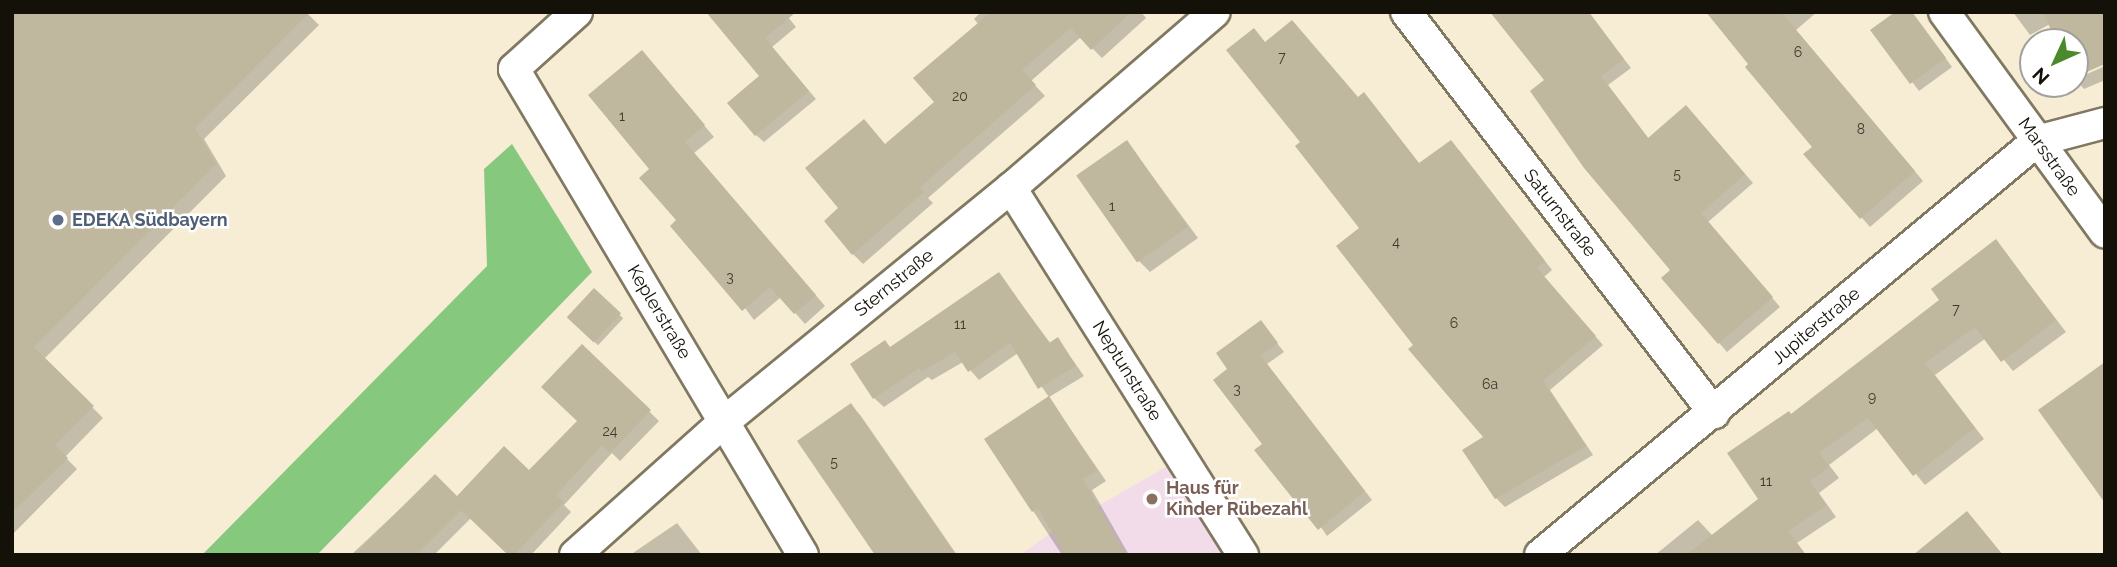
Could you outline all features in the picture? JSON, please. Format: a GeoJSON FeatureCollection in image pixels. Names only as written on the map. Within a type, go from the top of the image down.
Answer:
{"type":"FeatureCollection","features":[{"type":"Feature","properties":{"kind":"street","name":"Keplerstraße"},"geometry":{"type":"LineString","coordinates":[[577,12],[514,69],[803,555]]}},
{"type":"Feature","properties":{"kind":"street","name":"Sternstraße"},"geometry":{"type":"LineString","coordinates":[[575,555],[724,422],[1011,188],[1215,12]]}},
{"type":"Feature","properties":{"kind":"street","name":"Saturnstraße"},"geometry":{"type":"LineString","coordinates":[[1406,12],[1714,413]]}},
{"type":"Feature","properties":{"kind":"street","name":"Marsstraße"},"geometry":{"type":"LineString","coordinates":[[1944,12],[2105,233]]}},
{"type":"Feature","properties":{"kind":"street","name":"Jupiterstraße"},"geometry":{"type":"LineString","coordinates":[[1540,555],[1714,413],[2037,141],[2105,123]]}},
{"type":"Feature","properties":{"kind":"street","name":"Neptunstraße"},"geometry":{"type":"LineString","coordinates":[[1011,188],[1243,555]]}},
{"type":"Feature","properties":{"kind":"shaded area","name":"Haus für Kinder Rübezahl"},"geometry":{"type":"Polygon","coordinates":[[[1171,464],[1229,555],[1020,555],[1051,533],[1171,464]]]}},
{"type":"Feature","properties":{"kind":"green space"},"geometry":{"type":"Polygon","coordinates":[[[512,144],[592,272],[317,555],[202,555],[487,266],[484,169],[512,144]]]}},
{"type":"Feature","properties":{"kind":"building","name":"EDEKA Südbayern"},"geometry":{"type":"Polygon","coordinates":[[[12,12],[310,12],[195,128],[216,164],[34,347],[94,406],[55,445],[68,458],[12,513],[12,12]]]}},
{"type":"Feature","properties":{"kind":"building"},"geometry":{"type":"Polygon","coordinates":[[[706,12],[796,12],[765,38],[809,91],[755,136],[727,103],[759,76],[706,12]]]}},
{"type":"Feature","properties":{"kind":"building"},"geometry":{"type":"Polygon","coordinates":[[[991,12],[1131,12],[1091,50],[1071,28],[1022,70],[1036,85],[920,187],[924,192],[852,255],[824,221],[838,208],[805,168],[864,119],[885,144],[934,102],[913,78],[991,12]]]}},
{"type":"Feature","properties":{"kind":"building"},"geometry":{"type":"Polygon","coordinates":[[[1490,12],[1589,12],[1624,59],[1601,76],[1648,138],[1686,105],[1745,174],[1701,213],[1773,297],[1718,344],[1661,278],[1670,270],[1584,168],[1530,91],[1544,80],[1490,12]]]}},
{"type":"Feature","properties":{"kind":"building"},"geometry":{"type":"Polygon","coordinates":[[[1706,12],[1781,12],[1915,171],[1860,219],[1803,154],[1812,147],[1745,67],[1748,64],[1706,12]]]}},
{"type":"Feature","properties":{"kind":"building"},"geometry":{"type":"Polygon","coordinates":[[[1895,12],[1912,12],[1946,58],[1910,84],[1870,30],[1895,12]]]}},
{"type":"Feature","properties":{"kind":"building"},"geometry":{"type":"Polygon","coordinates":[[[2043,12],[2105,12],[2105,64],[2089,71],[2089,28],[2050,28],[2043,12]]]}},
{"type":"Feature","properties":{"kind":"building"},"geometry":{"type":"Polygon","coordinates":[[[1292,20],[1358,97],[1364,92],[1419,163],[1451,140],[1545,261],[1537,268],[1596,336],[1543,381],[1586,446],[1495,499],[1462,450],[1483,437],[1408,349],[1413,345],[1336,246],[1359,228],[1295,146],[1300,142],[1226,50],[1254,28],[1265,42],[1292,20]]]}},
{"type":"Feature","properties":{"kind":"building"},"geometry":{"type":"Polygon","coordinates":[[[642,50],[705,125],[685,142],[816,295],[794,314],[770,287],[742,311],[670,226],[676,220],[639,178],[649,169],[588,95],[642,50]]]}},
{"type":"Feature","properties":{"kind":"building"},"geometry":{"type":"Polygon","coordinates":[[[1127,140],[1188,227],[1137,262],[1076,176],[1127,140]]]}},
{"type":"Feature","properties":{"kind":"building"},"geometry":{"type":"Polygon","coordinates":[[[1996,239],[2056,320],[2001,362],[1975,327],[1925,363],[1975,428],[1913,476],[1868,418],[1819,453],[1830,467],[1810,481],[1826,506],[1788,531],[1806,555],[1686,555],[1758,499],[1727,453],[1789,411],[1791,414],[1939,300],[1931,289],[1996,239]]]}},
{"type":"Feature","properties":{"kind":"building"},"geometry":{"type":"Polygon","coordinates":[[[999,272],[1049,343],[1058,337],[1076,366],[1038,389],[1010,343],[968,372],[955,352],[921,372],[919,368],[873,399],[850,364],[885,340],[890,347],[999,272]]]}},
{"type":"Feature","properties":{"kind":"building"},"geometry":{"type":"Polygon","coordinates":[[[594,288],[621,313],[594,342],[567,317],[594,288]]]}},
{"type":"Feature","properties":{"kind":"building"},"geometry":{"type":"Polygon","coordinates":[[[1261,320],[1278,343],[1261,356],[1365,491],[1318,530],[1254,450],[1262,444],[1213,380],[1227,369],[1216,353],[1261,320]]]}},
{"type":"Feature","properties":{"kind":"building"},"geometry":{"type":"Polygon","coordinates":[[[582,344],[651,410],[610,453],[602,445],[556,495],[564,502],[514,555],[508,555],[461,510],[416,555],[354,555],[435,474],[457,496],[504,446],[529,470],[577,421],[541,387],[582,344]]]}},
{"type":"Feature","properties":{"kind":"building"},"geometry":{"type":"Polygon","coordinates":[[[2105,362],[2105,503],[2038,410],[2105,362]]]}},
{"type":"Feature","properties":{"kind":"building"},"geometry":{"type":"Polygon","coordinates":[[[1049,396],[1097,470],[1083,479],[1126,555],[1065,555],[1038,508],[1032,512],[984,439],[1049,396]]]}},
{"type":"Feature","properties":{"kind":"building"},"geometry":{"type":"Polygon","coordinates":[[[851,403],[956,555],[875,555],[797,441],[851,403]]]}},
{"type":"Feature","properties":{"kind":"building"},"geometry":{"type":"Polygon","coordinates":[[[1967,511],[2003,555],[1913,555],[1967,511]]]}},
{"type":"Feature","properties":{"kind":"place","name":"EDEKA Südbayern"},"geometry":{"type":"Point","coordinates":[58,220]}},
{"type":"Feature","properties":{"kind":"place","name":"Haus für Kinder Rübezahl"},"geometry":{"type":"Point","coordinates":[1152,499]}}]}
